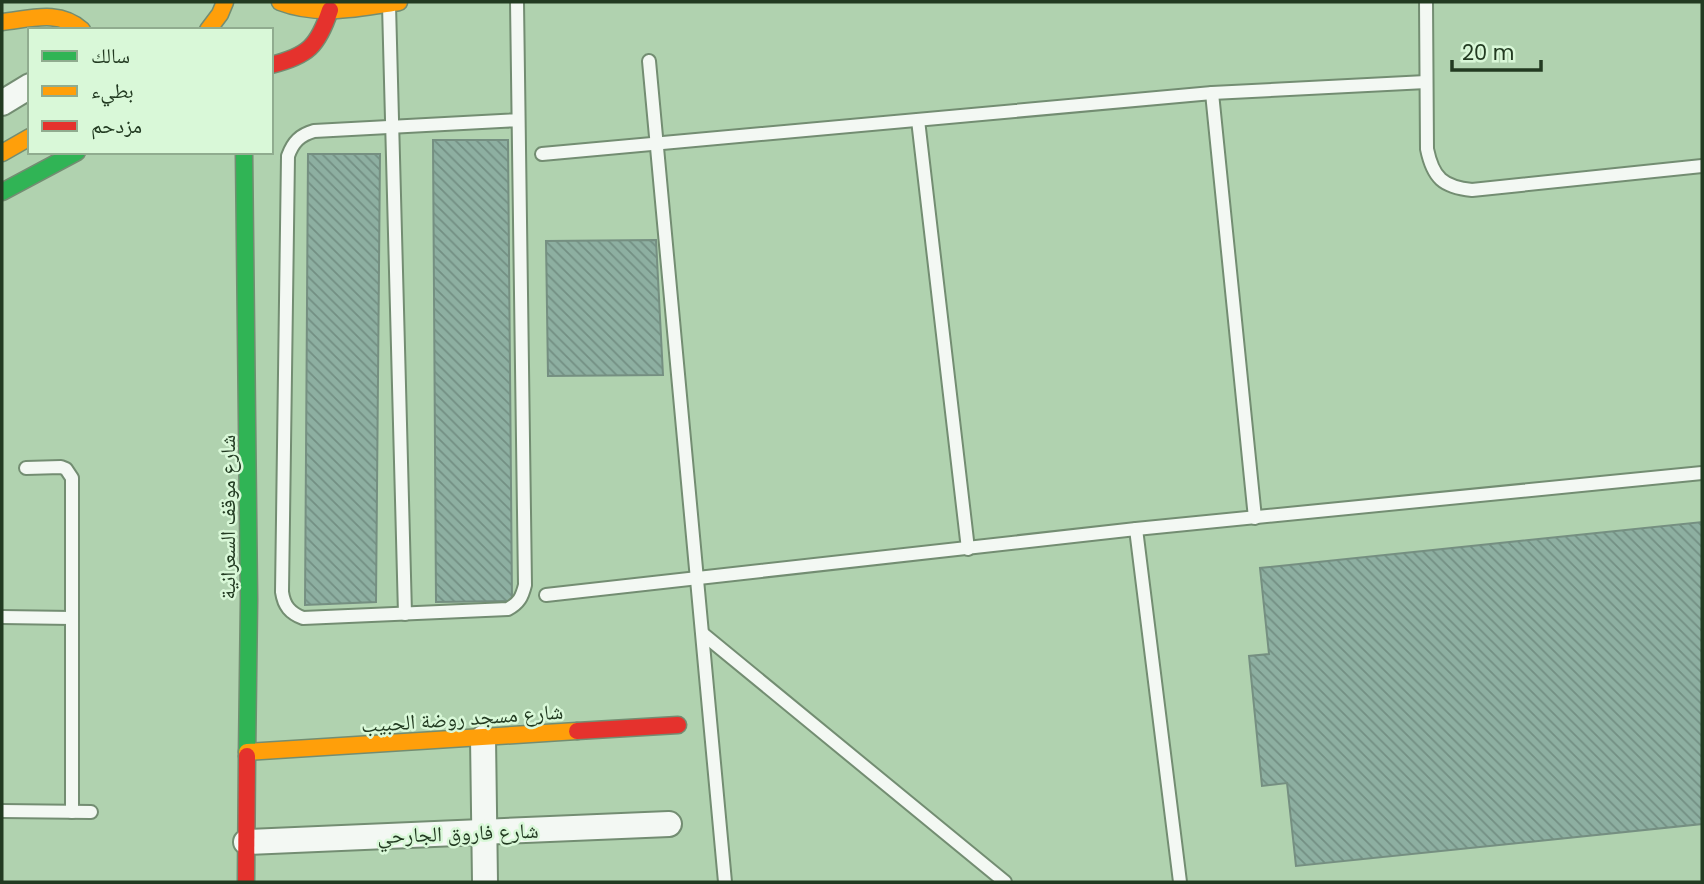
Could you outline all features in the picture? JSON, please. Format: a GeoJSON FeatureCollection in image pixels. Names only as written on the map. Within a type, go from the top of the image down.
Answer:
{"type":"FeatureCollection","features":[{"type":"Feature","properties":{"kind":"street"},"geometry":{"type":"LineString","coordinates":[[210,28],[225,2]]}},
{"type":"Feature","properties":{"kind":"street"},"geometry":{"type":"LineString","coordinates":[[279,2],[307,10],[394,3]]}},
{"type":"Feature","properties":{"kind":"street"},"geometry":{"type":"LineString","coordinates":[[273,65],[296,59],[316,44],[323,33],[330,10]]}},
{"type":"Feature","properties":{"kind":"street"},"geometry":{"type":"LineString","coordinates":[[2,22],[62,16],[74,20],[80,28]]}},
{"type":"Feature","properties":{"kind":"street"},"geometry":{"type":"LineString","coordinates":[[2,103],[28,87]]}},
{"type":"Feature","properties":{"kind":"street"},"geometry":{"type":"LineString","coordinates":[[2,153],[28,138]]}},
{"type":"Feature","properties":{"kind":"street"},"geometry":{"type":"LineString","coordinates":[[2,192],[73,154]]}},
{"type":"Feature","properties":{"kind":"street","name":"شارع موقف السعرانية"},"geometry":{"type":"LineString","coordinates":[[244,154],[249,600],[246,882]]}},
{"type":"Feature","properties":{"kind":"street","name":"شارع مسجد روضة الحبيب"},"geometry":{"type":"LineString","coordinates":[[247,751],[678,725]]}},
{"type":"Feature","properties":{"kind":"street"},"geometry":{"type":"LineString","coordinates":[[483,737],[485,882]]}},
{"type":"Feature","properties":{"kind":"street","name":"شارع فاروق الجارحي"},"geometry":{"type":"LineString","coordinates":[[246,842],[669,824]]}},
{"type":"Feature","properties":{"kind":"lane"},"geometry":{"type":"LineString","coordinates":[[517,2],[525,585],[523,596],[517,604],[508,609],[303,618],[295,615],[287,608],[282,592],[288,156],[297,139],[314,131],[518,120]]}},
{"type":"Feature","properties":{"kind":"lane"},"geometry":{"type":"LineString","coordinates":[[1426,2],[1427,149],[1430,166],[1440,180],[1455,188],[1472,190],[1702,166]]}},
{"type":"Feature","properties":{"kind":"lane"},"geometry":{"type":"LineString","coordinates":[[394,3],[393,127],[405,614]]}},
{"type":"Feature","properties":{"kind":"lane"},"geometry":{"type":"LineString","coordinates":[[649,61],[725,882]]}},
{"type":"Feature","properties":{"kind":"lane"},"geometry":{"type":"LineString","coordinates":[[542,154],[1212,93],[1426,82]]}},
{"type":"Feature","properties":{"kind":"lane"},"geometry":{"type":"LineString","coordinates":[[1212,93],[1255,518]]}},
{"type":"Feature","properties":{"kind":"lane"},"geometry":{"type":"LineString","coordinates":[[918,120],[968,548]]}},
{"type":"Feature","properties":{"kind":"lane"},"geometry":{"type":"LineString","coordinates":[[26,468],[61,467],[66,469],[72,478],[72,812]]}},
{"type":"Feature","properties":{"kind":"lane"},"geometry":{"type":"LineString","coordinates":[[546,595],[1136,529],[1702,473]]}},
{"type":"Feature","properties":{"kind":"lane"},"geometry":{"type":"LineString","coordinates":[[1136,529],[1180,882]]}},
{"type":"Feature","properties":{"kind":"lane"},"geometry":{"type":"LineString","coordinates":[[2,617],[72,618]]}},
{"type":"Feature","properties":{"kind":"lane"},"geometry":{"type":"LineString","coordinates":[[703,634],[1005,882]]}},
{"type":"Feature","properties":{"kind":"lane"},"geometry":{"type":"LineString","coordinates":[[2,811],[91,812]]}},
{"type":"Feature","properties":{"kind":"building"},"geometry":{"type":"Polygon","coordinates":[[[433,140],[508,140],[512,601],[436,602],[433,140]]]}},
{"type":"Feature","properties":{"kind":"building"},"geometry":{"type":"Polygon","coordinates":[[[308,154],[380,154],[376,602],[305,605],[308,154]]]}},
{"type":"Feature","properties":{"kind":"building"},"geometry":{"type":"Polygon","coordinates":[[[656,240],[663,375],[548,376],[546,241],[656,240]]]}},
{"type":"Feature","properties":{"kind":"building"},"geometry":{"type":"Polygon","coordinates":[[[1702,522],[1702,824],[1296,866],[1287,783],[1262,786],[1249,656],[1269,654],[1260,568],[1702,522]]]}},
{"type":"Feature","properties":{"kind":"traffic: fast"},"geometry":{"type":"LineString","coordinates":[[2,192],[73,154]]}},
{"type":"Feature","properties":{"kind":"traffic: fast"},"geometry":{"type":"LineString","coordinates":[[244,154],[249,600],[247,756]]}},
{"type":"Feature","properties":{"kind":"traffic: slow"},"geometry":{"type":"LineString","coordinates":[[210,28],[225,2]]}},
{"type":"Feature","properties":{"kind":"traffic: slow"},"geometry":{"type":"LineString","coordinates":[[280,2],[295,7],[324,10],[354,9],[399,2]]}},
{"type":"Feature","properties":{"kind":"traffic: slow"},"geometry":{"type":"LineString","coordinates":[[2,22],[54,17],[64,19],[79,28]]}},
{"type":"Feature","properties":{"kind":"traffic: slow"},"geometry":{"type":"LineString","coordinates":[[2,153],[28,138]]}},
{"type":"Feature","properties":{"kind":"traffic: slow"},"geometry":{"type":"LineString","coordinates":[[247,752],[577,731]]}},
{"type":"Feature","properties":{"kind":"traffic: jam"},"geometry":{"type":"LineString","coordinates":[[273,64],[294,58],[310,48],[321,33],[330,10]]}},
{"type":"Feature","properties":{"kind":"traffic: jam"},"geometry":{"type":"LineString","coordinates":[[577,731],[678,725]]}},
{"type":"Feature","properties":{"kind":"traffic: jam"},"geometry":{"type":"LineString","coordinates":[[246,882],[247,756]]}}]}
